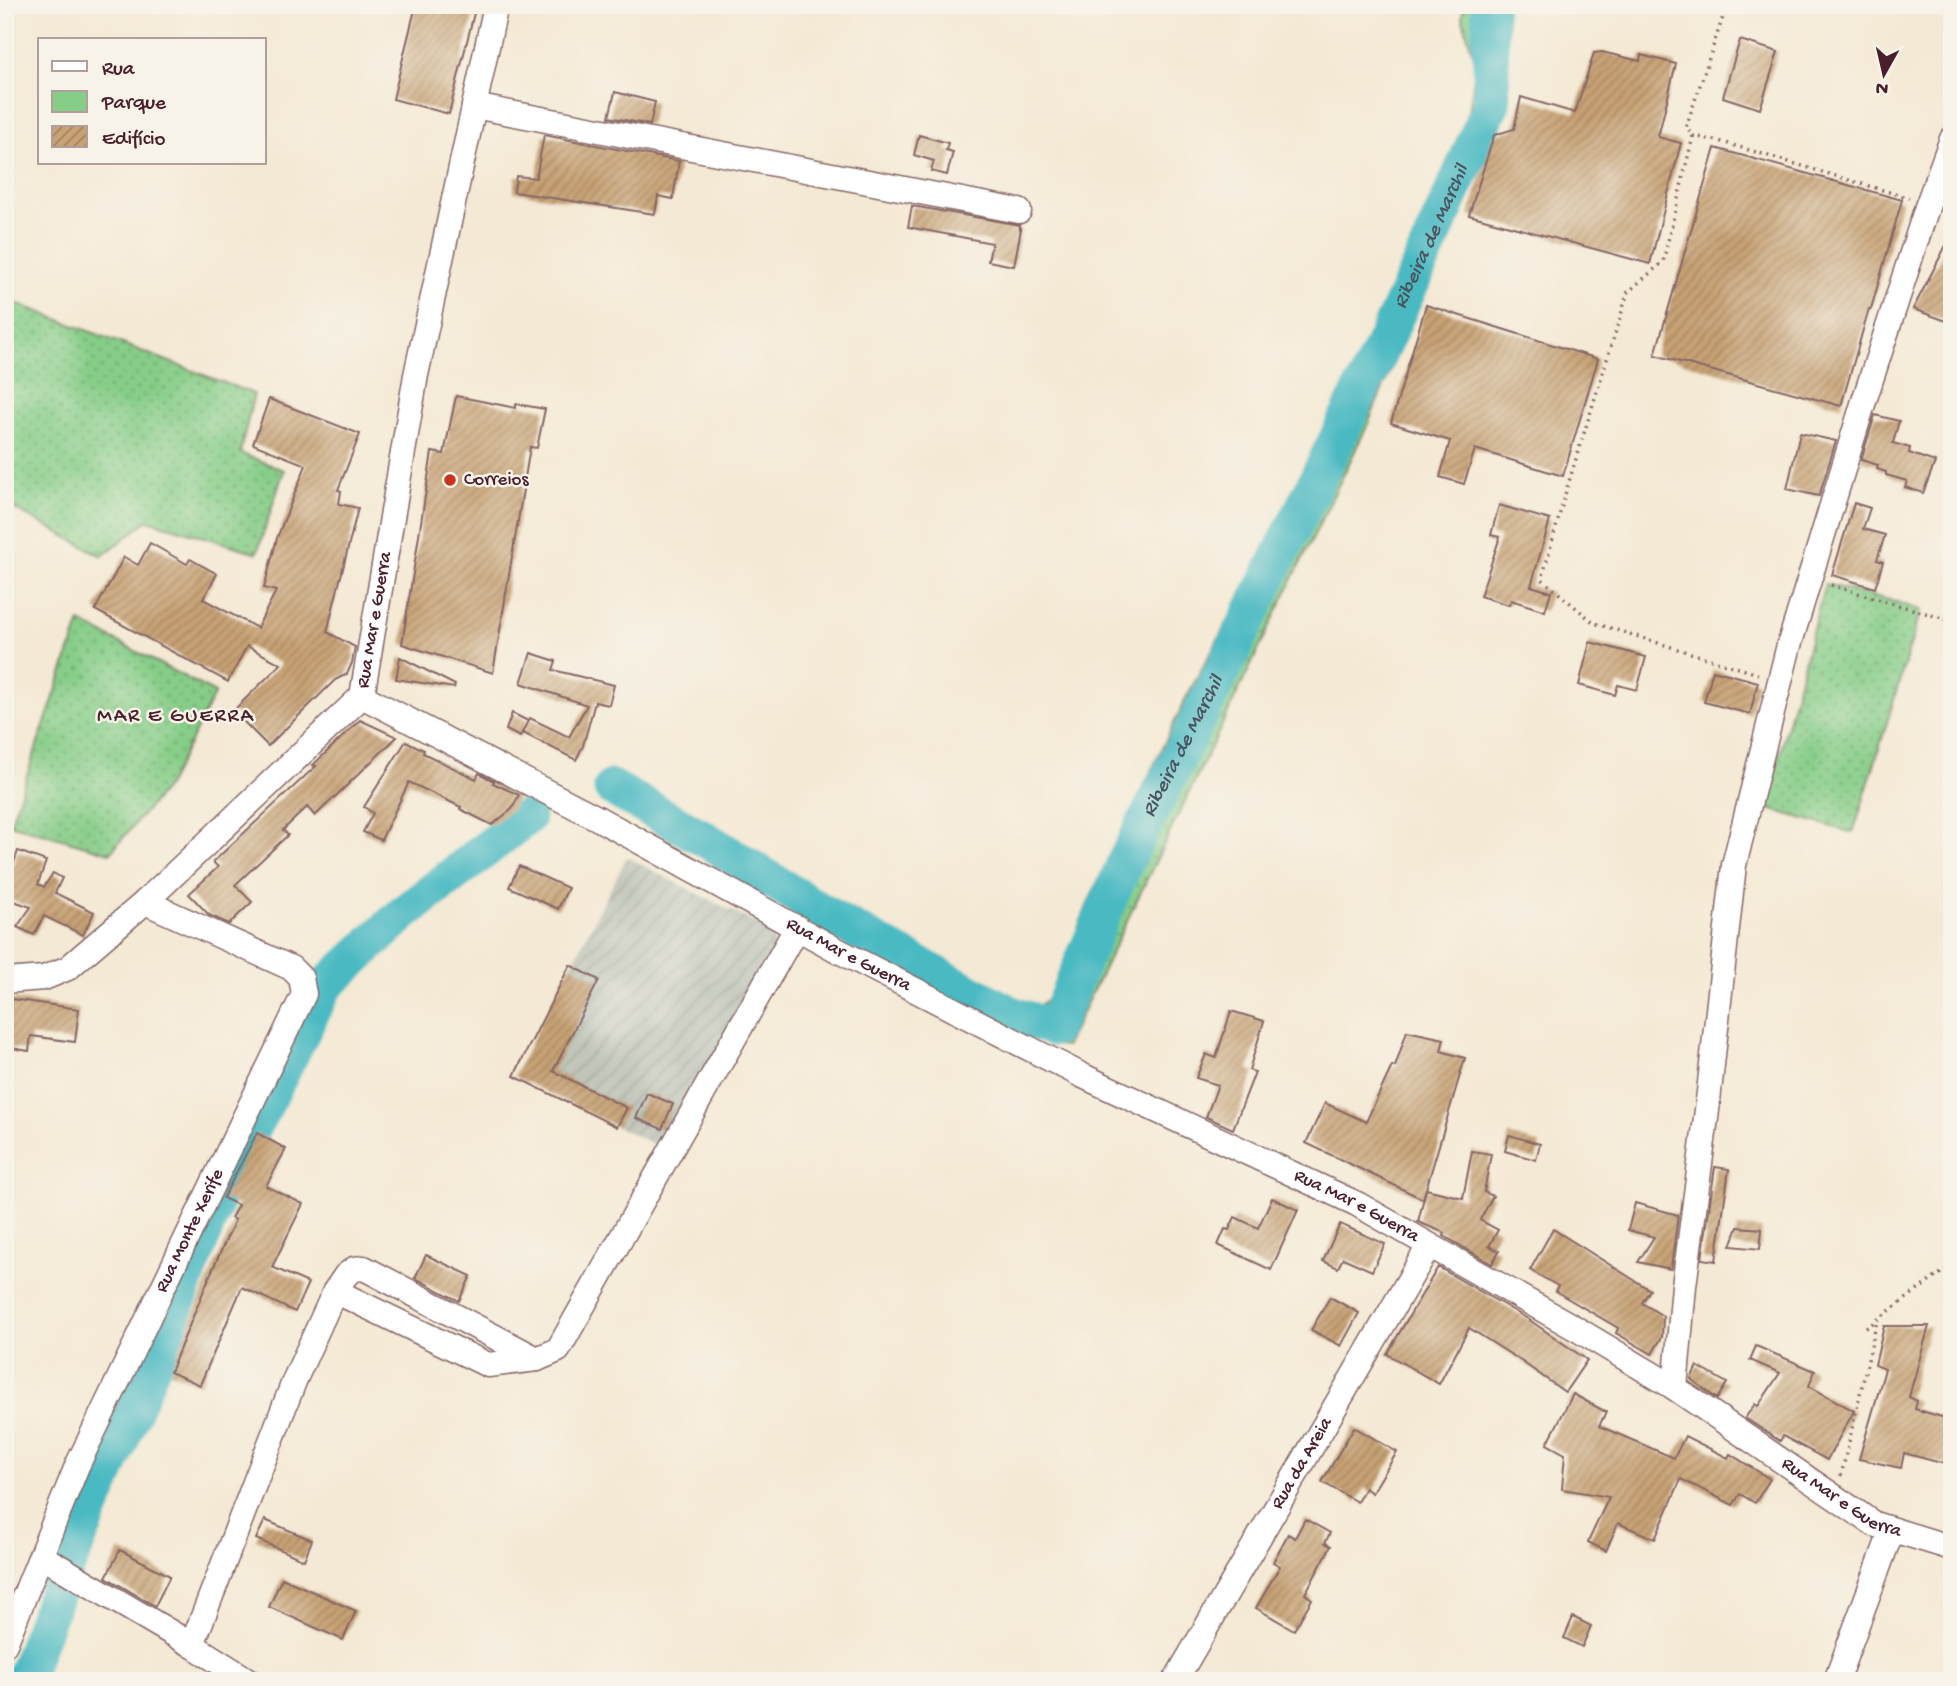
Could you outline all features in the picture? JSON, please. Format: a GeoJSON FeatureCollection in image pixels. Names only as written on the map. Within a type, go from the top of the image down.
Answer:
{"type":"FeatureCollection","features":[{"type":"Feature","properties":{"kind":"street","name":"Rua Mar e Guerra"},"geometry":{"type":"LineString","coordinates":[[496,5],[416,375],[362,696],[587,813],[797,928],[1083,1076],[1357,1204],[1675,1388],[1874,1524],[1952,1548]]}},
{"type":"Feature","properties":{"kind":"street"},"geometry":{"type":"LineString","coordinates":[[474,106],[1019,211]]}},
{"type":"Feature","properties":{"kind":"street"},"geometry":{"type":"LineString","coordinates":[[1675,1388],[1684,1286],[1734,865],[1780,681],[1809,579],[1928,204],[1952,139]]}},
{"type":"Feature","properties":{"kind":"street"},"geometry":{"type":"LineString","coordinates":[[5,981],[44,978],[68,968],[145,902],[362,696]]}},
{"type":"Feature","properties":{"kind":"street","name":"Rua Monte Xerife"},"geometry":{"type":"LineString","coordinates":[[5,1644],[77,1466],[304,994],[302,978],[292,968],[145,902]]}},
{"type":"Feature","properties":{"kind":"street"},"geometry":{"type":"LineString","coordinates":[[335,1291],[488,1365],[537,1359],[558,1350],[797,928]]}},
{"type":"Feature","properties":{"kind":"street","name":"Rua da Areia"},"geometry":{"type":"LineString","coordinates":[[1175,1681],[1429,1246]]}},
{"type":"Feature","properties":{"kind":"street"},"geometry":{"type":"LineString","coordinates":[[192,1645],[295,1379],[335,1291],[346,1275],[354,1269],[364,1268],[537,1359]]}},
{"type":"Feature","properties":{"kind":"street"},"geometry":{"type":"LineString","coordinates":[[1836,1681],[1892,1530]]}},
{"type":"Feature","properties":{"kind":"street"},"geometry":{"type":"LineString","coordinates":[[41,1556],[249,1681]]}},
{"type":"Feature","properties":{"kind":"path"},"geometry":{"type":"LineString","coordinates":[[1727,5],[1686,127],[1693,136],[1719,141],[1928,204]]}},
{"type":"Feature","properties":{"kind":"path"},"geometry":{"type":"LineString","coordinates":[[1693,136],[1663,262],[1628,292],[1566,491],[1542,579],[1594,623],[1780,681]]}},
{"type":"Feature","properties":{"kind":"path"},"geometry":{"type":"LineString","coordinates":[[1809,579],[1952,621]]}},
{"type":"Feature","properties":{"kind":"path"},"geometry":{"type":"LineString","coordinates":[[1866,1328],[1952,1265]]}},
{"type":"Feature","properties":{"kind":"path"},"geometry":{"type":"LineString","coordinates":[[1837,1499],[1877,1321]]}},
{"type":"Feature","properties":{"kind":"shaded area"},"geometry":{"type":"Polygon","coordinates":[[[627,857],[765,928],[774,940],[773,953],[665,1150],[514,1076],[627,857]]]}},
{"type":"Feature","properties":{"kind":"green space"},"geometry":{"type":"Polygon","coordinates":[[[1464,5],[1502,5],[1507,83],[1498,120],[1454,214],[1367,426],[1066,1046],[1050,1045],[1026,1036],[1035,1009],[1051,996],[1089,901],[1186,698],[1284,518],[1403,269],[1469,111],[1476,65],[1462,16],[1464,5]]]}},
{"type":"Feature","properties":{"kind":"green space"},"geometry":{"type":"Polygon","coordinates":[[[5,299],[254,394],[240,453],[284,470],[257,553],[148,520],[102,556],[5,504],[5,299]]]}},
{"type":"Feature","properties":{"kind":"green space"},"geometry":{"type":"Polygon","coordinates":[[[1825,584],[1921,610],[1854,831],[1850,832],[1765,808],[1825,584]]]}},
{"type":"Feature","properties":{"kind":"green space"},"geometry":{"type":"Polygon","coordinates":[[[80,622],[215,693],[168,785],[110,853],[10,824],[80,622]]]}},
{"type":"Feature","properties":{"kind":"building"},"geometry":{"type":"Polygon","coordinates":[[[416,5],[476,5],[449,114],[393,99],[416,5]]]}},
{"type":"Feature","properties":{"kind":"building"},"geometry":{"type":"Polygon","coordinates":[[[1740,40],[1778,52],[1760,109],[1723,97],[1740,40]]]}},
{"type":"Feature","properties":{"kind":"building"},"geometry":{"type":"Polygon","coordinates":[[[1602,52],[1640,61],[1641,55],[1676,64],[1658,137],[1681,143],[1650,264],[1469,215],[1494,135],[1514,129],[1521,97],[1575,113],[1594,53],[1602,52]]]}},
{"type":"Feature","properties":{"kind":"building"},"geometry":{"type":"Polygon","coordinates":[[[615,92],[655,102],[650,125],[609,117],[615,92]]]}},
{"type":"Feature","properties":{"kind":"building"},"geometry":{"type":"Polygon","coordinates":[[[544,135],[679,161],[673,199],[658,196],[655,214],[514,192],[516,176],[536,178],[544,135]]]}},
{"type":"Feature","properties":{"kind":"building"},"geometry":{"type":"Polygon","coordinates":[[[919,135],[948,143],[946,150],[953,152],[947,175],[931,171],[934,161],[914,155],[919,135]]]}},
{"type":"Feature","properties":{"kind":"building"},"geometry":{"type":"Polygon","coordinates":[[[1715,148],[1902,200],[1841,406],[1655,355],[1715,148]]]}},
{"type":"Feature","properties":{"kind":"building"},"geometry":{"type":"Polygon","coordinates":[[[912,206],[1020,225],[1014,266],[988,261],[992,243],[908,227],[912,206]]]}},
{"type":"Feature","properties":{"kind":"building"},"geometry":{"type":"Polygon","coordinates":[[[1952,234],[1952,323],[1913,309],[1952,234]]]}},
{"type":"Feature","properties":{"kind":"building"},"geometry":{"type":"Polygon","coordinates":[[[1426,305],[1598,359],[1563,476],[1475,449],[1464,484],[1440,477],[1450,441],[1391,423],[1426,305]]]}},
{"type":"Feature","properties":{"kind":"building"},"geometry":{"type":"Polygon","coordinates":[[[456,396],[516,408],[516,404],[545,409],[537,448],[530,447],[493,673],[402,644],[432,452],[444,454],[456,396]]]}},
{"type":"Feature","properties":{"kind":"building"},"geometry":{"type":"Polygon","coordinates":[[[269,399],[360,434],[338,490],[341,491],[339,504],[358,508],[327,632],[355,647],[352,663],[347,674],[335,680],[268,746],[233,711],[281,664],[247,646],[228,682],[95,610],[124,557],[138,565],[150,543],[187,564],[190,559],[217,574],[203,599],[257,628],[276,591],[264,588],[277,538],[306,465],[253,444],[269,399]]]}},
{"type":"Feature","properties":{"kind":"building"},"geometry":{"type":"Polygon","coordinates":[[[1875,415],[1899,421],[1893,443],[1910,448],[1909,453],[1935,462],[1923,493],[1905,487],[1907,481],[1886,475],[1886,472],[1877,469],[1878,465],[1861,460],[1875,415]]]}},
{"type":"Feature","properties":{"kind":"building"},"geometry":{"type":"Polygon","coordinates":[[[1800,433],[1836,441],[1819,496],[1787,489],[1800,433]]]}},
{"type":"Feature","properties":{"kind":"building"},"geometry":{"type":"Polygon","coordinates":[[[1854,503],[1870,508],[1863,529],[1885,535],[1877,560],[1883,562],[1875,588],[1832,575],[1854,503]]]}},
{"type":"Feature","properties":{"kind":"building"},"geometry":{"type":"Polygon","coordinates":[[[1499,505],[1550,520],[1531,586],[1551,592],[1545,611],[1511,600],[1509,605],[1480,596],[1500,537],[1491,535],[1499,505]]]}},
{"type":"Feature","properties":{"kind":"building"},"geometry":{"type":"Polygon","coordinates":[[[1590,642],[1646,657],[1637,690],[1618,685],[1615,695],[1579,685],[1590,642]]]}},
{"type":"Feature","properties":{"kind":"building"},"geometry":{"type":"Polygon","coordinates":[[[531,653],[556,661],[553,670],[614,685],[609,705],[595,702],[583,746],[576,760],[523,733],[530,718],[569,737],[587,705],[521,683],[531,653]]]}},
{"type":"Feature","properties":{"kind":"building"},"geometry":{"type":"Polygon","coordinates":[[[400,657],[455,685],[454,688],[396,679],[400,657]]]}},
{"type":"Feature","properties":{"kind":"building"},"geometry":{"type":"Polygon","coordinates":[[[1713,670],[1758,682],[1750,714],[1704,702],[1713,670]]]}},
{"type":"Feature","properties":{"kind":"building"},"geometry":{"type":"Polygon","coordinates":[[[512,713],[528,721],[520,737],[506,730],[512,713]]]}},
{"type":"Feature","properties":{"kind":"building"},"geometry":{"type":"Polygon","coordinates":[[[360,720],[397,737],[315,816],[307,807],[283,830],[288,835],[235,885],[252,902],[229,924],[209,915],[189,894],[218,867],[213,862],[316,766],[313,765],[360,720]]]}},
{"type":"Feature","properties":{"kind":"building"},"geometry":{"type":"Polygon","coordinates":[[[406,741],[424,750],[423,753],[476,779],[479,773],[519,795],[512,809],[492,825],[409,782],[381,840],[363,832],[373,813],[364,807],[406,741]]]}},
{"type":"Feature","properties":{"kind":"building"},"geometry":{"type":"Polygon","coordinates":[[[18,851],[46,861],[38,884],[44,887],[53,873],[62,878],[55,893],[94,912],[83,935],[44,916],[34,935],[17,927],[31,907],[5,898],[5,888],[18,851]]]}},
{"type":"Feature","properties":{"kind":"building"},"geometry":{"type":"Polygon","coordinates":[[[519,866],[568,888],[558,909],[509,887],[519,866]]]}},
{"type":"Feature","properties":{"kind":"building"},"geometry":{"type":"Polygon","coordinates":[[[570,965],[599,980],[553,1071],[627,1108],[617,1127],[514,1076],[570,965]]]}},
{"type":"Feature","properties":{"kind":"building"},"geometry":{"type":"Polygon","coordinates":[[[5,998],[79,1009],[75,1042],[31,1036],[29,1051],[5,1047],[5,998]]]}},
{"type":"Feature","properties":{"kind":"building"},"geometry":{"type":"Polygon","coordinates":[[[1231,1011],[1264,1021],[1249,1070],[1255,1072],[1233,1129],[1206,1117],[1218,1085],[1196,1078],[1206,1054],[1216,1058],[1231,1011]]]}},
{"type":"Feature","properties":{"kind":"building"},"geometry":{"type":"Polygon","coordinates":[[[1407,1031],[1444,1039],[1441,1051],[1465,1058],[1423,1199],[1306,1143],[1325,1103],[1366,1122],[1392,1066],[1395,1067],[1407,1031]]]}},
{"type":"Feature","properties":{"kind":"building"},"geometry":{"type":"Polygon","coordinates":[[[647,1093],[673,1104],[662,1129],[636,1118],[647,1093]]]}},
{"type":"Feature","properties":{"kind":"building"},"geometry":{"type":"Polygon","coordinates":[[[257,1133],[286,1149],[266,1186],[303,1204],[272,1267],[308,1283],[295,1312],[242,1287],[200,1385],[170,1372],[235,1220],[231,1218],[238,1205],[223,1198],[257,1133]]]}},
{"type":"Feature","properties":{"kind":"building"},"geometry":{"type":"Polygon","coordinates":[[[1509,1135],[1540,1144],[1536,1160],[1505,1151],[1509,1135]]]}},
{"type":"Feature","properties":{"kind":"building"},"geometry":{"type":"Polygon","coordinates":[[[1472,1151],[1491,1154],[1484,1192],[1493,1196],[1480,1220],[1498,1230],[1489,1246],[1499,1251],[1492,1264],[1444,1236],[1445,1233],[1418,1222],[1426,1189],[1463,1198],[1472,1151]]]}},
{"type":"Feature","properties":{"kind":"building"},"geometry":{"type":"Polygon","coordinates":[[[1715,1167],[1729,1169],[1716,1261],[1702,1259],[1715,1167]]]}},
{"type":"Feature","properties":{"kind":"building"},"geometry":{"type":"Polygon","coordinates":[[[1272,1198],[1298,1210],[1271,1270],[1218,1245],[1225,1229],[1229,1230],[1235,1217],[1258,1228],[1272,1198]]]}},
{"type":"Feature","properties":{"kind":"building"},"geometry":{"type":"Polygon","coordinates":[[[1635,1203],[1678,1215],[1671,1269],[1638,1262],[1654,1237],[1628,1230],[1635,1203]]]}},
{"type":"Feature","properties":{"kind":"building"},"geometry":{"type":"Polygon","coordinates":[[[1340,1224],[1385,1244],[1372,1271],[1343,1258],[1338,1268],[1323,1261],[1340,1224]]]}},
{"type":"Feature","properties":{"kind":"building"},"geometry":{"type":"Polygon","coordinates":[[[1738,1227],[1762,1229],[1760,1249],[1731,1246],[1738,1227]]]}},
{"type":"Feature","properties":{"kind":"building"},"geometry":{"type":"Polygon","coordinates":[[[1553,1229],[1650,1290],[1642,1303],[1663,1316],[1662,1337],[1652,1354],[1616,1333],[1618,1328],[1555,1291],[1558,1286],[1530,1270],[1553,1229]]]}},
{"type":"Feature","properties":{"kind":"building"},"geometry":{"type":"Polygon","coordinates":[[[426,1255],[471,1276],[459,1301],[415,1278],[426,1255]]]}},
{"type":"Feature","properties":{"kind":"building"},"geometry":{"type":"Polygon","coordinates":[[[1438,1267],[1528,1319],[1587,1360],[1565,1392],[1469,1328],[1439,1384],[1387,1354],[1438,1267]]]}},
{"type":"Feature","properties":{"kind":"building"},"geometry":{"type":"Polygon","coordinates":[[[1330,1297],[1359,1313],[1341,1346],[1311,1330],[1330,1297]]]}},
{"type":"Feature","properties":{"kind":"building"},"geometry":{"type":"Polygon","coordinates":[[[1884,1326],[1929,1326],[1909,1397],[1917,1401],[1915,1409],[1952,1420],[1952,1466],[1904,1453],[1901,1468],[1859,1459],[1885,1369],[1875,1365],[1884,1326]]]}},
{"type":"Feature","properties":{"kind":"building"},"geometry":{"type":"Polygon","coordinates":[[[1756,1346],[1815,1371],[1809,1386],[1854,1411],[1827,1460],[1783,1436],[1780,1441],[1745,1418],[1755,1404],[1758,1406],[1780,1373],[1750,1360],[1756,1346]]]}},
{"type":"Feature","properties":{"kind":"building"},"geometry":{"type":"Polygon","coordinates":[[[1697,1366],[1727,1383],[1717,1399],[1691,1379],[1697,1366]]]}},
{"type":"Feature","properties":{"kind":"building"},"geometry":{"type":"Polygon","coordinates":[[[1573,1394],[1606,1412],[1599,1426],[1674,1458],[1685,1436],[1728,1458],[1730,1454],[1770,1479],[1755,1503],[1740,1494],[1733,1505],[1681,1479],[1655,1539],[1618,1523],[1606,1551],[1588,1542],[1609,1497],[1562,1489],[1565,1454],[1547,1444],[1573,1394]]]}},
{"type":"Feature","properties":{"kind":"building"},"geometry":{"type":"Polygon","coordinates":[[[1354,1427],[1397,1452],[1372,1493],[1365,1488],[1357,1502],[1322,1482],[1354,1427]]]}},
{"type":"Feature","properties":{"kind":"building"},"geometry":{"type":"Polygon","coordinates":[[[1305,1519],[1330,1533],[1325,1543],[1331,1546],[1305,1594],[1312,1599],[1294,1630],[1256,1608],[1280,1566],[1273,1562],[1288,1534],[1295,1538],[1305,1519]]]}},
{"type":"Feature","properties":{"kind":"building"},"geometry":{"type":"Polygon","coordinates":[[[265,1520],[312,1540],[304,1560],[256,1539],[265,1520]]]}},
{"type":"Feature","properties":{"kind":"building"},"geometry":{"type":"Polygon","coordinates":[[[120,1550],[170,1576],[155,1606],[106,1577],[120,1550]]]}},
{"type":"Feature","properties":{"kind":"building"},"geometry":{"type":"Polygon","coordinates":[[[282,1578],[356,1611],[343,1640],[269,1607],[282,1578]]]}},
{"type":"Feature","properties":{"kind":"building"},"geometry":{"type":"Polygon","coordinates":[[[1573,1617],[1591,1626],[1582,1647],[1564,1638],[1573,1617]]]}},
{"type":"Feature","properties":{"kind":"waterway","name":"Ribeira de Marchil"},"geometry":{"type":"LineString","coordinates":[[612,788],[705,839],[837,921],[1013,1015],[1054,1028],[1126,860],[1372,368],[1492,103],[1489,5]]}},
{"type":"Feature","properties":{"kind":"waterway"},"geometry":{"type":"LineString","coordinates":[[23,1681],[60,1583],[167,1331],[226,1173],[267,1101],[325,986],[403,914],[527,817]]}},
{"type":"Feature","properties":{"kind":"place","name":"Correios"},"geometry":{"type":"Point","coordinates":[450,480]}},
{"type":"Feature","properties":{"kind":"district","name":"MAR E GUERRA"},"geometry":{"type":"Point","coordinates":[176,717]}}]}
